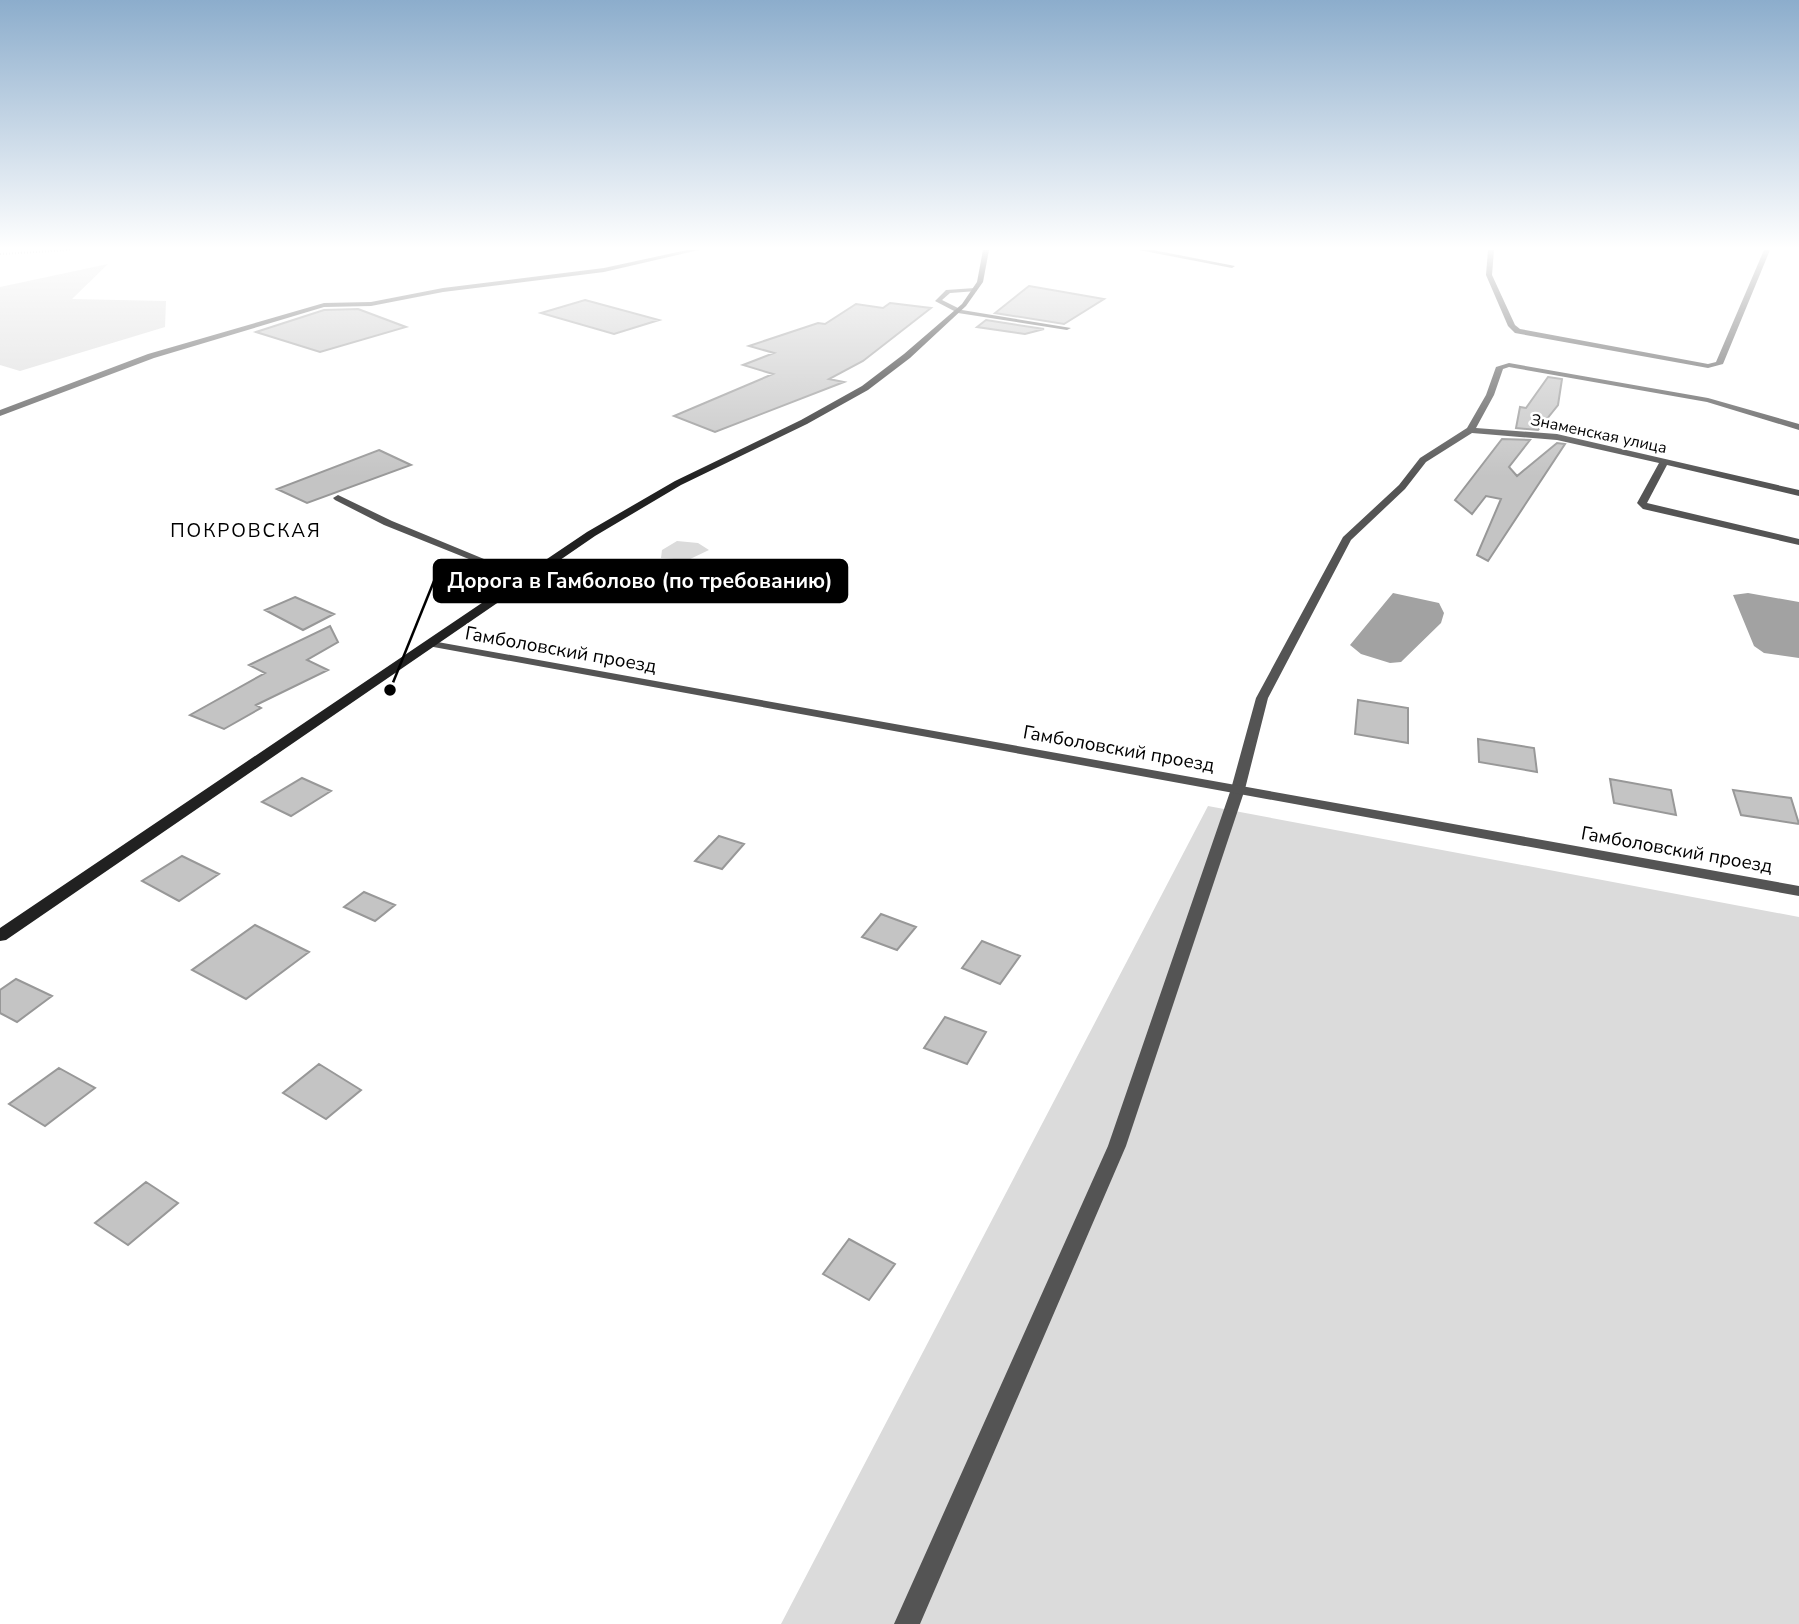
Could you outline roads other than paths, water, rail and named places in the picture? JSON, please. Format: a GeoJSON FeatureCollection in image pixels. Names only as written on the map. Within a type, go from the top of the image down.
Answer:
{"type":"FeatureCollection","features":[{"type":"Feature","properties":{"kind":"main road"},"geometry":{"type":"LineString","coordinates":[[0,936],[432,644],[525,578],[678,483],[804,422],[864,388],[941,326]]}},
{"type":"Feature","properties":{"kind":"street"},"geometry":{"type":"LineString","coordinates":[[0,413],[150,356],[253,326]]}},
{"type":"Feature","properties":{"kind":"street"},"geometry":{"type":"LineString","coordinates":[[1054,326],[1068,328]]}},
{"type":"Feature","properties":{"kind":"street"},"geometry":{"type":"LineString","coordinates":[[1512,326],[1518,331],[1708,366],[1718,364],[1735,326]]}},
{"type":"Feature","properties":{"kind":"street"},"geometry":{"type":"LineString","coordinates":[[907,1624],[1117,1146],[1238,789],[1262,698],[1347,539],[1402,487],[1423,460],[1471,430],[1490,395],[1500,367],[1509,365],[1709,400],[1799,427]]}},
{"type":"Feature","properties":{"kind":"street","name":"Знаменская улица"},"geometry":{"type":"LineString","coordinates":[[1471,430],[1557,437],[1799,493]]}},
{"type":"Feature","properties":{"kind":"street"},"geometry":{"type":"LineString","coordinates":[[1664,463],[1642,503],[1646,507],[1799,542]]}},
{"type":"Feature","properties":{"kind":"street"},"geometry":{"type":"LineString","coordinates":[[338,498],[387,523],[525,578]]}},
{"type":"Feature","properties":{"kind":"street","name":"Гамболовский проезд"},"geometry":{"type":"LineString","coordinates":[[432,644],[1799,891]]}},
{"type":"Feature","properties":{"kind":"place","name":"Дорога в Гамболово (по требованию)"},"geometry":{"type":"Point","coordinates":[390,690]}},
{"type":"Feature","properties":{"kind":"district","name":"ПОКРОВСКАЯ"},"geometry":{"type":"Point","coordinates":[246,530]}}]}
